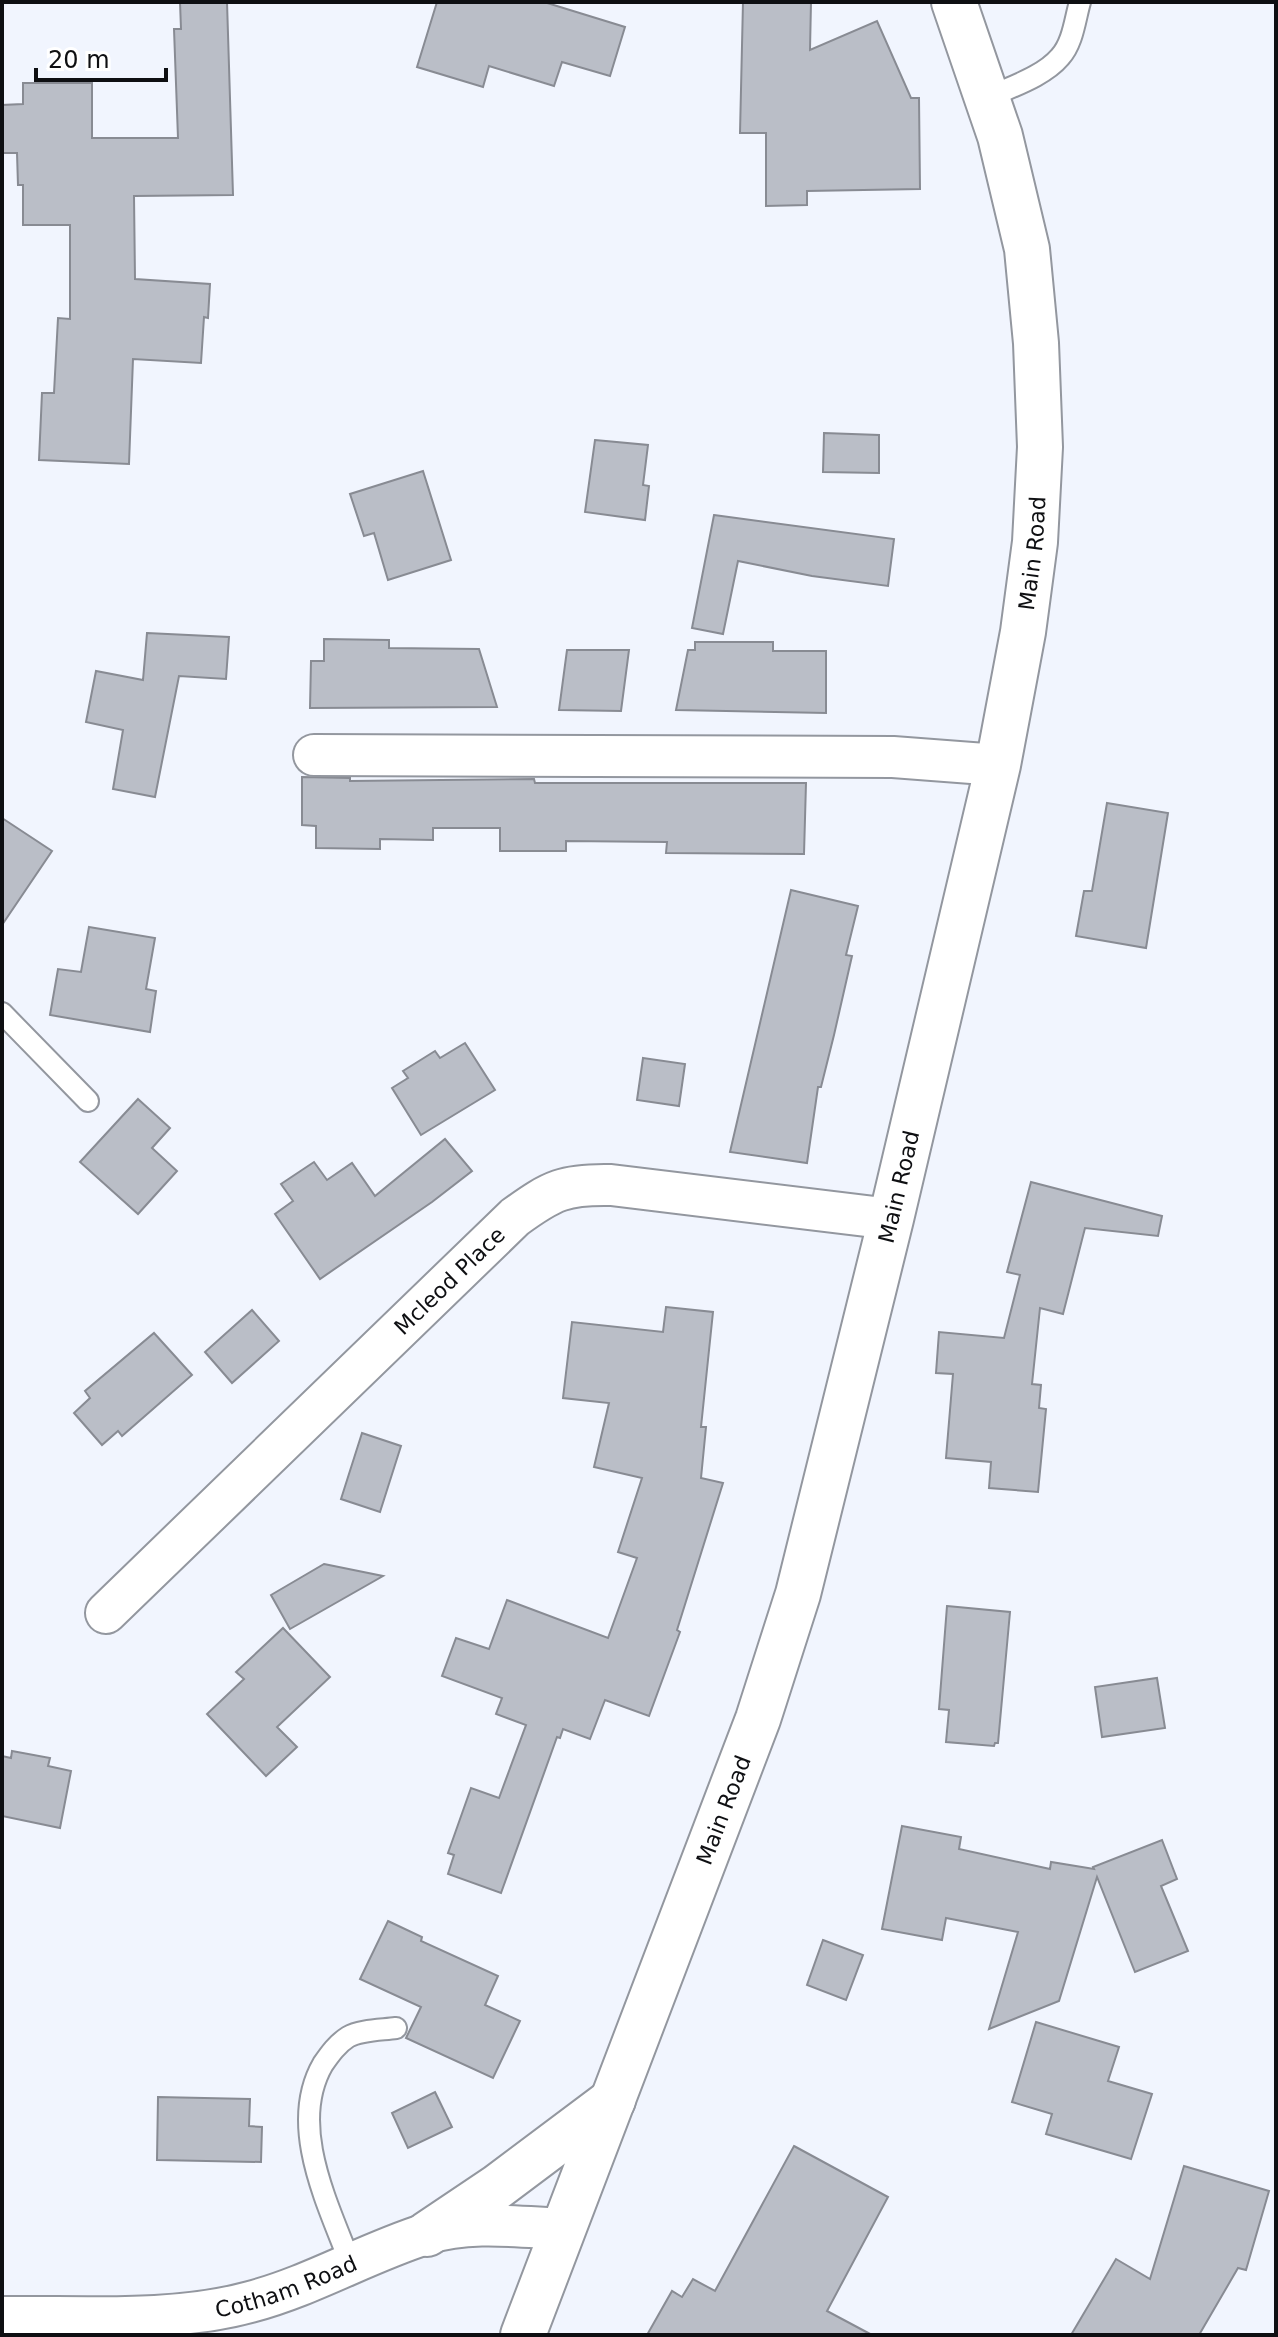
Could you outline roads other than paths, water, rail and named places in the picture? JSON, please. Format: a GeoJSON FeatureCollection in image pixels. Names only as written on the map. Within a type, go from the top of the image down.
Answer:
{"type":"FeatureCollection","features":[{"type":"Feature","properties":{"kind":"main road","name":"Main Road"},"geometry":{"type":"LineString","coordinates":[[523,2335],[758,1719],[798,1594],[891,1219],[998,765],[1023,632],[1035,542],[1040,447],[1036,343],[1027,249],[1000,136],[954,2]]}},
{"type":"Feature","properties":{"kind":"main road"},"geometry":{"type":"LineString","coordinates":[[427,2234],[497,2187],[613,2100]]}},
{"type":"Feature","properties":{"kind":"street"},"geometry":{"type":"LineString","coordinates":[[314,755],[893,757],[998,765]]}},
{"type":"Feature","properties":{"kind":"street","name":"Mcleod Place"},"geometry":{"type":"LineString","coordinates":[[106,1613],[515,1217],[546,1194],[578,1184],[611,1185],[891,1219]]}},
{"type":"Feature","properties":{"kind":"street","name":"Cotham Road"},"geometry":{"type":"LineString","coordinates":[[2,2317],[188,2314],[249,2303],[304,2285],[427,2234],[473,2226],[564,2229]]}},
{"type":"Feature","properties":{"kind":"lane"},"geometry":{"type":"LineString","coordinates":[[987,98],[1044,70],[1062,56],[1080,2]]}},
{"type":"Feature","properties":{"kind":"lane"},"geometry":{"type":"LineString","coordinates":[[2,1013],[88,1101]]}},
{"type":"Feature","properties":{"kind":"lane"},"geometry":{"type":"LineString","coordinates":[[351,2265],[320,2182],[310,2135],[309,2109],[318,2072],[332,2050],[350,2036],[396,2028]]}}]}
